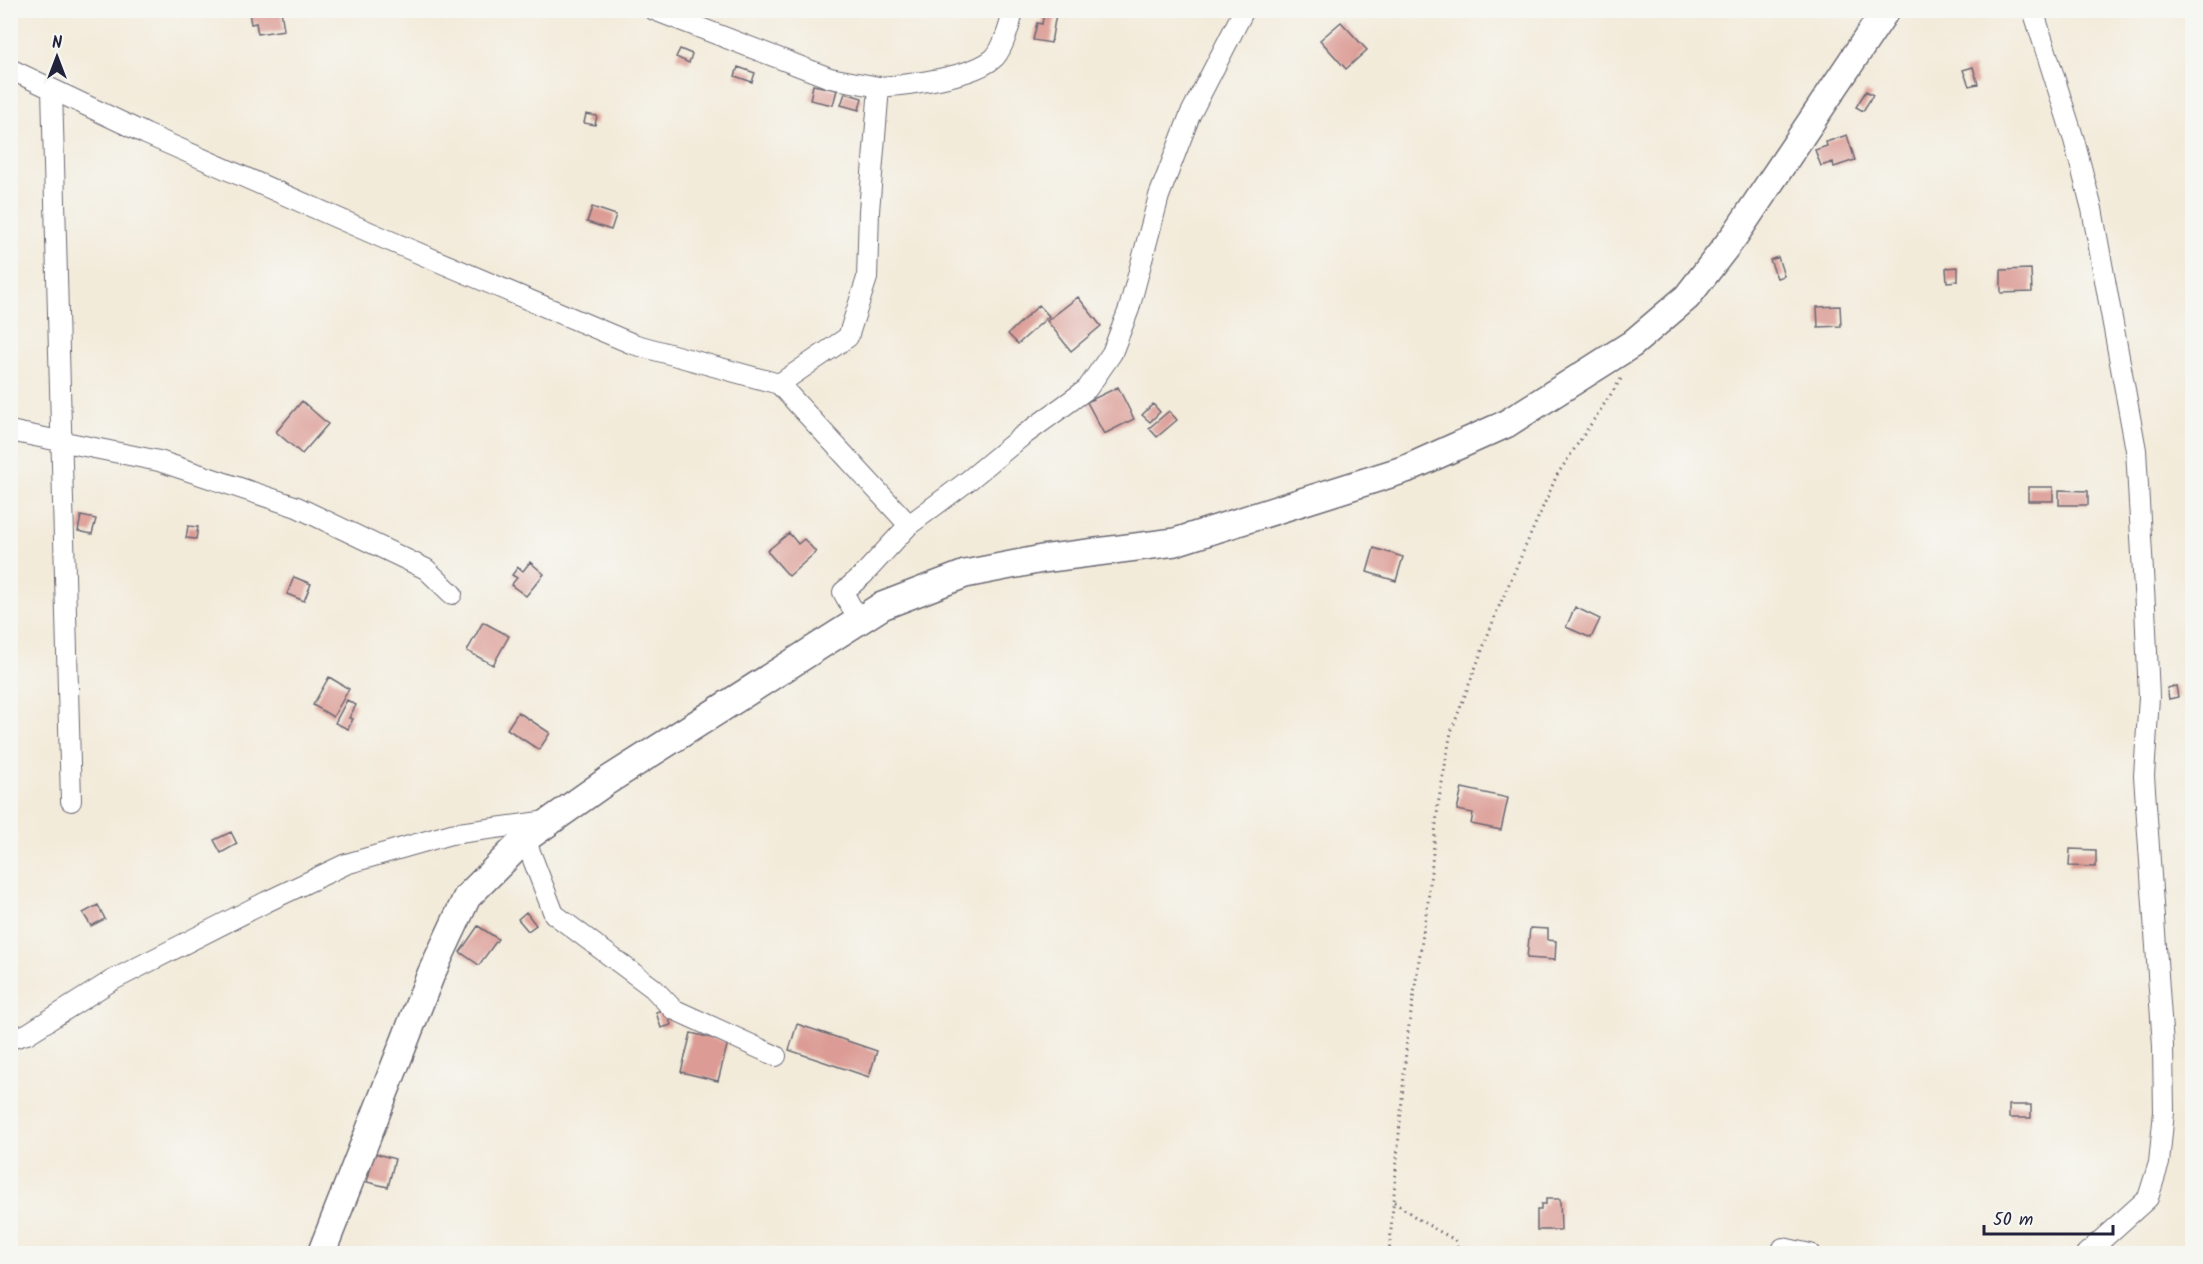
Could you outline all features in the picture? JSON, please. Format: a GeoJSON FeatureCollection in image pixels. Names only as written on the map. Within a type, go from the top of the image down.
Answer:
{"type":"FeatureCollection","features":[{"type":"Feature","properties":{"kind":"street"},"geometry":{"type":"LineString","coordinates":[[654,10],[830,78],[879,87],[906,85],[967,73],[995,57],[1011,24],[1013,10]]}},
{"type":"Feature","properties":{"kind":"street"},"geometry":{"type":"LineString","coordinates":[[859,621],[843,592],[863,575],[909,525],[1021,437],[1088,388],[1112,352],[1129,309],[1159,196],[1190,115],[1244,10]]}},
{"type":"Feature","properties":{"kind":"street"},"geometry":{"type":"LineString","coordinates":[[321,1254],[430,974],[467,897],[525,839],[607,781],[882,606],[965,574],[1042,559],[1175,542],[1406,468],[1506,424],[1632,344],[1688,297],[1735,235],[1886,10]]}},
{"type":"Feature","properties":{"kind":"street"},"geometry":{"type":"LineString","coordinates":[[2033,10],[2074,140],[2092,209],[2136,450],[2145,596],[2149,697],[2144,776],[2163,1046],[2164,1112],[2159,1163],[2148,1198],[2086,1254]]}},
{"type":"Feature","properties":{"kind":"street"},"geometry":{"type":"LineString","coordinates":[[10,69],[146,134],[633,344],[779,384],[909,525]]}},
{"type":"Feature","properties":{"kind":"street"},"geometry":{"type":"LineString","coordinates":[[779,384],[848,337],[867,278],[869,211],[879,87]]}},
{"type":"Feature","properties":{"kind":"street"},"geometry":{"type":"LineString","coordinates":[[52,89],[71,801]]}},
{"type":"Feature","properties":{"kind":"street"},"geometry":{"type":"LineString","coordinates":[[10,431],[159,461],[297,507],[426,569],[452,594]]}},
{"type":"Feature","properties":{"kind":"street"},"geometry":{"type":"LineString","coordinates":[[10,1039],[27,1034],[111,981],[346,864],[451,834],[551,820]]}},
{"type":"Feature","properties":{"kind":"street"},"geometry":{"type":"LineString","coordinates":[[525,839],[554,914],[653,988],[673,1008],[776,1056]]}},
{"type":"Feature","properties":{"kind":"street"},"geometry":{"type":"LineString","coordinates":[[1783,1248],[1810,1254]]}},
{"type":"Feature","properties":{"kind":"path"},"geometry":{"type":"LineString","coordinates":[[1389,1254],[1407,1039],[1428,901],[1438,805],[1451,732],[1497,611],[1557,475],[1627,370]]}},
{"type":"Feature","properties":{"kind":"path"},"geometry":{"type":"LineString","coordinates":[[1394,1202],[1421,1221],[1455,1240],[1461,1254]]}},
{"type":"Feature","properties":{"kind":"building"},"geometry":{"type":"Polygon","coordinates":[[[281,10],[284,30],[258,34],[256,23],[251,24],[249,12],[281,10]]]}},
{"type":"Feature","properties":{"kind":"building"},"geometry":{"type":"Polygon","coordinates":[[[1044,12],[1056,14],[1051,43],[1033,40],[1037,23],[1042,24],[1044,12]]]}},
{"type":"Feature","properties":{"kind":"building"},"geometry":{"type":"Polygon","coordinates":[[[1341,22],[1367,50],[1346,69],[1320,40],[1341,22]]]}},
{"type":"Feature","properties":{"kind":"building"},"geometry":{"type":"Polygon","coordinates":[[[680,49],[692,54],[689,63],[676,57],[680,49]]]}},
{"type":"Feature","properties":{"kind":"building"},"geometry":{"type":"Polygon","coordinates":[[[738,67],[755,73],[752,82],[735,76],[738,67]]]}},
{"type":"Feature","properties":{"kind":"building"},"geometry":{"type":"Polygon","coordinates":[[[1973,67],[1978,84],[1969,86],[1963,70],[1973,67]]]}},
{"type":"Feature","properties":{"kind":"building"},"geometry":{"type":"Polygon","coordinates":[[[813,85],[837,90],[833,105],[810,100],[813,85]]]}},
{"type":"Feature","properties":{"kind":"building"},"geometry":{"type":"Polygon","coordinates":[[[1866,91],[1873,95],[1863,111],[1856,107],[1866,91]]]}},
{"type":"Feature","properties":{"kind":"building"},"geometry":{"type":"Polygon","coordinates":[[[845,93],[862,98],[859,110],[841,105],[845,93]]]}},
{"type":"Feature","properties":{"kind":"building"},"geometry":{"type":"Polygon","coordinates":[[[586,114],[597,116],[595,125],[584,123],[586,114]]]}},
{"type":"Feature","properties":{"kind":"building"},"geometry":{"type":"Polygon","coordinates":[[[1847,135],[1855,160],[1834,167],[1833,162],[1821,166],[1815,150],[1827,146],[1826,142],[1847,135]]]}},
{"type":"Feature","properties":{"kind":"building"},"geometry":{"type":"Polygon","coordinates":[[[592,207],[616,215],[611,230],[587,222],[592,207]]]}},
{"type":"Feature","properties":{"kind":"building"},"geometry":{"type":"Polygon","coordinates":[[[1778,257],[1784,276],[1777,278],[1770,260],[1778,257]]]}},
{"type":"Feature","properties":{"kind":"building"},"geometry":{"type":"Polygon","coordinates":[[[1958,267],[1958,281],[1947,282],[1946,268],[1958,267]]]}},
{"type":"Feature","properties":{"kind":"building"},"geometry":{"type":"Polygon","coordinates":[[[2031,269],[2032,292],[2001,293],[2001,270],[2031,269]]]}},
{"type":"Feature","properties":{"kind":"building"},"geometry":{"type":"Polygon","coordinates":[[[1078,297],[1101,326],[1071,351],[1047,321],[1078,297]]]}},
{"type":"Feature","properties":{"kind":"building"},"geometry":{"type":"Polygon","coordinates":[[[1039,305],[1049,316],[1018,344],[1008,334],[1039,305]]]}},
{"type":"Feature","properties":{"kind":"building"},"geometry":{"type":"Polygon","coordinates":[[[1840,306],[1841,326],[1818,327],[1817,307],[1840,306]]]}},
{"type":"Feature","properties":{"kind":"building"},"geometry":{"type":"Polygon","coordinates":[[[1118,387],[1134,419],[1104,434],[1087,402],[1118,387]]]}},
{"type":"Feature","properties":{"kind":"building"},"geometry":{"type":"Polygon","coordinates":[[[302,401],[328,424],[302,454],[276,432],[302,401]]]}},
{"type":"Feature","properties":{"kind":"building"},"geometry":{"type":"Polygon","coordinates":[[[1153,404],[1160,412],[1150,422],[1142,415],[1153,404]]]}},
{"type":"Feature","properties":{"kind":"building"},"geometry":{"type":"Polygon","coordinates":[[[1169,411],[1177,420],[1157,437],[1149,428],[1169,411]]]}},
{"type":"Feature","properties":{"kind":"building"},"geometry":{"type":"Polygon","coordinates":[[[2028,487],[2053,487],[2053,501],[2028,501],[2028,487]]]}},
{"type":"Feature","properties":{"kind":"building"},"geometry":{"type":"Polygon","coordinates":[[[2059,490],[2088,491],[2088,505],[2059,505],[2059,490]]]}},
{"type":"Feature","properties":{"kind":"building"},"geometry":{"type":"Polygon","coordinates":[[[81,516],[96,519],[92,534],[78,531],[81,516]]]}},
{"type":"Feature","properties":{"kind":"building"},"geometry":{"type":"Polygon","coordinates":[[[188,526],[198,527],[196,539],[186,538],[188,526]]]}},
{"type":"Feature","properties":{"kind":"building"},"geometry":{"type":"Polygon","coordinates":[[[789,533],[798,544],[804,539],[816,552],[789,576],[767,551],[789,533]]]}},
{"type":"Feature","properties":{"kind":"building"},"geometry":{"type":"Polygon","coordinates":[[[1374,548],[1403,557],[1396,581],[1367,572],[1374,548]]]}},
{"type":"Feature","properties":{"kind":"building"},"geometry":{"type":"Polygon","coordinates":[[[530,562],[544,574],[526,596],[511,585],[517,578],[512,575],[518,567],[523,571],[530,562]]]}},
{"type":"Feature","properties":{"kind":"building"},"geometry":{"type":"Polygon","coordinates":[[[294,577],[311,584],[304,601],[287,594],[294,577]]]}},
{"type":"Feature","properties":{"kind":"building"},"geometry":{"type":"Polygon","coordinates":[[[1575,607],[1600,619],[1591,638],[1566,627],[1575,607]]]}},
{"type":"Feature","properties":{"kind":"building"},"geometry":{"type":"Polygon","coordinates":[[[483,622],[509,636],[493,665],[467,651],[483,622]]]}},
{"type":"Feature","properties":{"kind":"building"},"geometry":{"type":"Polygon","coordinates":[[[329,677],[349,689],[333,717],[313,705],[329,677]]]}},
{"type":"Feature","properties":{"kind":"building"},"geometry":{"type":"Polygon","coordinates":[[[2176,686],[2178,697],[2169,699],[2167,688],[2176,686]]]}},
{"type":"Feature","properties":{"kind":"building"},"geometry":{"type":"Polygon","coordinates":[[[347,700],[356,705],[349,718],[353,719],[348,729],[335,723],[347,700]]]}},
{"type":"Feature","properties":{"kind":"building"},"geometry":{"type":"Polygon","coordinates":[[[518,712],[550,733],[539,750],[507,729],[518,712]]]}},
{"type":"Feature","properties":{"kind":"building"},"geometry":{"type":"Polygon","coordinates":[[[1462,788],[1508,798],[1501,830],[1471,824],[1473,813],[1457,810],[1462,788]]]}},
{"type":"Feature","properties":{"kind":"building"},"geometry":{"type":"Polygon","coordinates":[[[231,832],[237,844],[221,853],[214,840],[231,832]]]}},
{"type":"Feature","properties":{"kind":"building"},"geometry":{"type":"Polygon","coordinates":[[[2070,849],[2096,850],[2096,867],[2069,866],[2070,849]]]}},
{"type":"Feature","properties":{"kind":"building"},"geometry":{"type":"Polygon","coordinates":[[[98,905],[105,919],[91,926],[83,913],[98,905]]]}},
{"type":"Feature","properties":{"kind":"building"},"geometry":{"type":"Polygon","coordinates":[[[526,912],[536,925],[528,931],[518,919],[526,912]]]}},
{"type":"Feature","properties":{"kind":"building"},"geometry":{"type":"Polygon","coordinates":[[[478,926],[498,939],[479,965],[460,952],[478,926]]]}},
{"type":"Feature","properties":{"kind":"building"},"geometry":{"type":"Polygon","coordinates":[[[1530,928],[1548,929],[1548,940],[1556,941],[1555,960],[1527,958],[1530,928]]]}},
{"type":"Feature","properties":{"kind":"building"},"geometry":{"type":"Polygon","coordinates":[[[666,1009],[671,1025],[661,1028],[656,1012],[666,1009]]]}},
{"type":"Feature","properties":{"kind":"building"},"geometry":{"type":"Polygon","coordinates":[[[797,1024],[877,1051],[869,1077],[789,1050],[797,1024]]]}},
{"type":"Feature","properties":{"kind":"building"},"geometry":{"type":"Polygon","coordinates":[[[691,1033],[728,1042],[718,1081],[681,1072],[691,1033]]]}},
{"type":"Feature","properties":{"kind":"building"},"geometry":{"type":"Polygon","coordinates":[[[2009,1105],[2031,1105],[2031,1118],[2009,1118],[2009,1105]]]}},
{"type":"Feature","properties":{"kind":"building"},"geometry":{"type":"Polygon","coordinates":[[[374,1153],[395,1159],[388,1187],[367,1182],[374,1153]]]}},
{"type":"Feature","properties":{"kind":"building"},"geometry":{"type":"Polygon","coordinates":[[[1546,1199],[1560,1199],[1561,1230],[1537,1230],[1537,1210],[1541,1210],[1541,1204],[1546,1204],[1546,1199]]]}}]}
